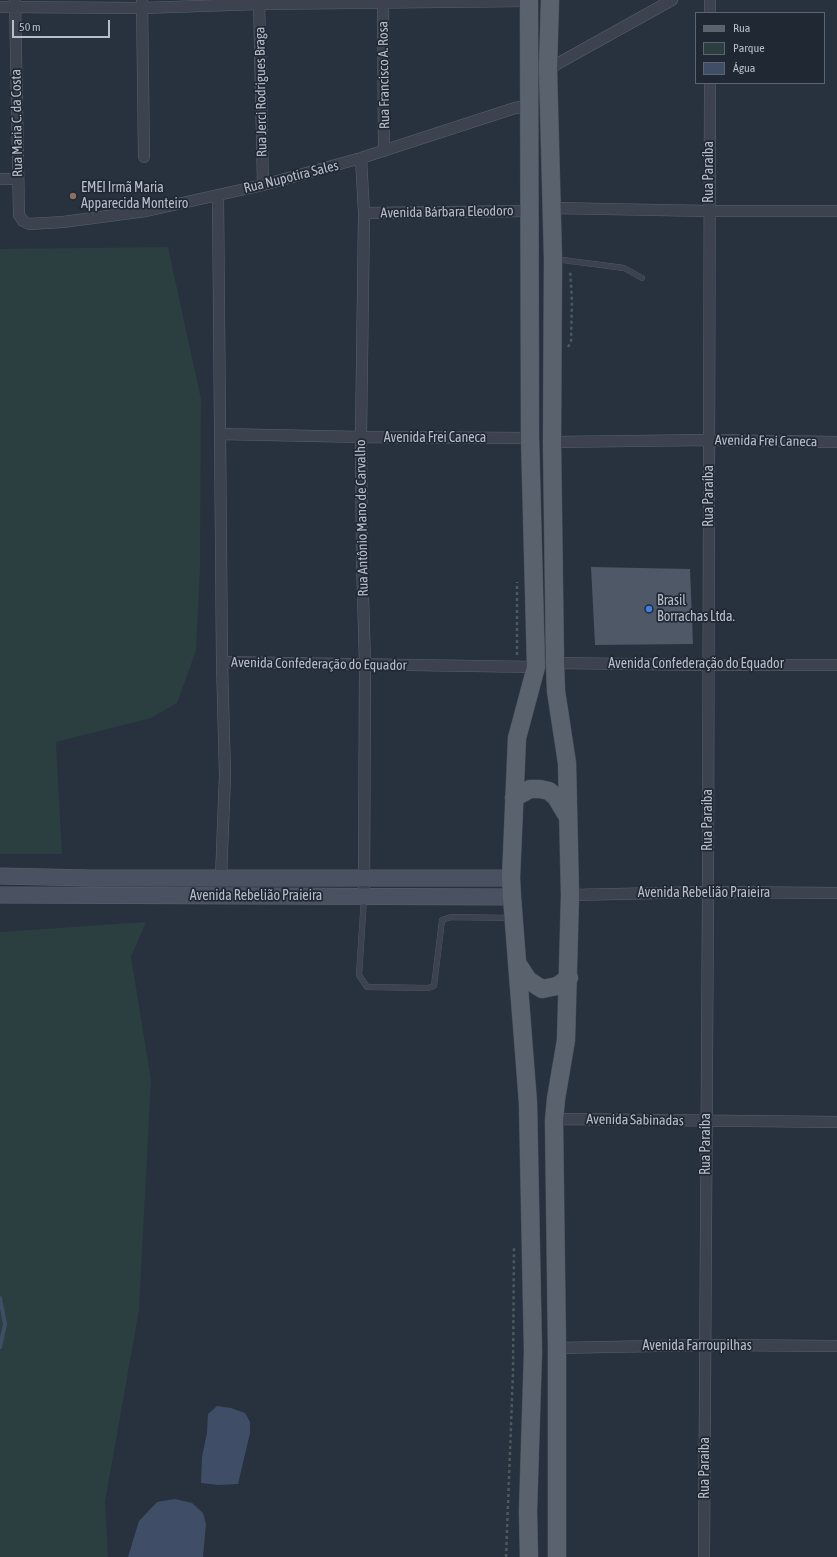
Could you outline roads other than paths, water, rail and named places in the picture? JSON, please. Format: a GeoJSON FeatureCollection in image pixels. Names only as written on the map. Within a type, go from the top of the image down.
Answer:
{"type":"FeatureCollection","features":[{"type":"Feature","properties":{"kind":"main road"},"geometry":{"type":"LineString","coordinates":[[550,0],[548,69],[553,259],[552,442],[555,663],[556,691],[566,763],[570,895],[566,1040],[556,1099],[554,1121],[557,1348],[557,1557]]}},
{"type":"Feature","properties":{"kind":"main road"},"geometry":{"type":"LineString","coordinates":[[529,1],[530,438],[536,667],[517,738],[511,878],[528,1111],[533,1352],[528,1511],[529,1557]]}},
{"type":"Feature","properties":{"kind":"main road"},"geometry":{"type":"LineString","coordinates":[[514,798],[530,790],[540,789],[549,791],[559,802],[568,818]]}},
{"type":"Feature","properties":{"kind":"main road"},"geometry":{"type":"LineString","coordinates":[[517,962],[528,980],[542,988],[557,986],[568,978]]}},
{"type":"Feature","properties":{"kind":"street"},"geometry":{"type":"LineString","coordinates":[[548,69],[672,0]]}},
{"type":"Feature","properties":{"kind":"street"},"geometry":{"type":"LineString","coordinates":[[710,0],[710,12]]}},
{"type":"Feature","properties":{"kind":"street","name":"Rua Francisco A. Rosa"},"geometry":{"type":"LineString","coordinates":[[383,1],[384,151]]}},
{"type":"Feature","properties":{"kind":"street"},"geometry":{"type":"LineString","coordinates":[[0,7],[15,4],[529,1]]}},
{"type":"Feature","properties":{"kind":"street","name":"Rua Jerci Rodrigues Braga"},"geometry":{"type":"LineString","coordinates":[[259,2],[263,185]]}},
{"type":"Feature","properties":{"kind":"street","name":"Rua Maria C. da Costa"},"geometry":{"type":"LineString","coordinates":[[15,4],[17,179],[19,215],[23,221],[29,224],[45,223]]}},
{"type":"Feature","properties":{"kind":"street"},"geometry":{"type":"LineString","coordinates":[[142,4],[144,157]]}},
{"type":"Feature","properties":{"kind":"street","name":"Rua Paraíba"},"geometry":{"type":"LineString","coordinates":[[704,1557],[709,665],[710,84]]}},
{"type":"Feature","properties":{"kind":"street","name":"Rua Nupotira Sales"},"geometry":{"type":"LineString","coordinates":[[45,223],[146,211],[263,185],[361,158],[515,108],[530,105]]}},
{"type":"Feature","properties":{"kind":"street","name":"Rua Antônio Mano de Carvalho"},"geometry":{"type":"LineString","coordinates":[[361,158],[364,213],[361,438],[365,664],[364,897]]}},
{"type":"Feature","properties":{"kind":"street"},"geometry":{"type":"LineString","coordinates":[[0,179],[17,179]]}},
{"type":"Feature","properties":{"kind":"street"},"geometry":{"type":"LineString","coordinates":[[218,195],[222,662]]}},
{"type":"Feature","properties":{"kind":"street"},"geometry":{"type":"LineString","coordinates":[[552,208],[709,211],[837,211]]}},
{"type":"Feature","properties":{"kind":"street","name":"Avenida Bárbara Eleodoro"},"geometry":{"type":"LineString","coordinates":[[364,213],[530,211]]}},
{"type":"Feature","properties":{"kind":"street","name":"Avenida Frei Caneca"},"geometry":{"type":"LineString","coordinates":[[220,434],[361,438],[530,438]]}},
{"type":"Feature","properties":{"kind":"street","name":"Avenida Frei Caneca"},"geometry":{"type":"LineString","coordinates":[[552,442],[709,440],[837,442]]}},
{"type":"Feature","properties":{"kind":"street","name":"Avenida Confederação do Equador"},"geometry":{"type":"LineString","coordinates":[[221,878],[225,775],[222,662],[536,667]]}},
{"type":"Feature","properties":{"kind":"street","name":"Avenida Confederação do Equador"},"geometry":{"type":"LineString","coordinates":[[555,663],[837,665]]}},
{"type":"Feature","properties":{"kind":"street","name":"Avenida Rebelião Praieira"},"geometry":{"type":"LineString","coordinates":[[0,876],[90,878],[511,878]]}},
{"type":"Feature","properties":{"kind":"street"},"geometry":{"type":"LineString","coordinates":[[240,878],[241,896]]}},
{"type":"Feature","properties":{"kind":"street","name":"Avenida Rebelião Praieira"},"geometry":{"type":"LineString","coordinates":[[570,895],[708,892],[837,893]]}},
{"type":"Feature","properties":{"kind":"street","name":"Avenida Rebelião Praieira"},"geometry":{"type":"LineString","coordinates":[[0,895],[512,897]]}},
{"type":"Feature","properties":{"kind":"street","name":"Avenida Sabinadas"},"geometry":{"type":"LineString","coordinates":[[554,1121],[566,1119],[837,1122]]}},
{"type":"Feature","properties":{"kind":"street","name":"Avenida Farroupilhas"},"geometry":{"type":"LineString","coordinates":[[557,1348],[706,1345],[837,1346]]}},
{"type":"Feature","properties":{"kind":"lane"},"geometry":{"type":"LineString","coordinates":[[553,259],[624,268],[642,278]]}},
{"type":"Feature","properties":{"kind":"lane"},"geometry":{"type":"LineString","coordinates":[[364,897],[359,976],[367,987],[428,988],[434,986],[442,920],[451,917],[514,919]]}},
{"type":"Feature","properties":{"kind":"water"},"geometry":{"type":"Polygon","coordinates":[[[217,1406],[231,1408],[245,1413],[250,1422],[250,1433],[238,1484],[218,1485],[201,1483],[202,1457],[207,1433],[208,1414],[217,1406]]]}},
{"type":"Feature","properties":{"kind":"water"},"geometry":{"type":"Polygon","coordinates":[[[175,1499],[192,1503],[203,1513],[206,1524],[203,1557],[128,1557],[139,1521],[157,1502],[175,1499]]]}},
{"type":"Feature","properties":{"kind":"waterway"},"geometry":{"type":"LineString","coordinates":[[0,1298],[5,1324],[0,1347]]}},
{"type":"Feature","properties":{"kind":"place","name":"EMEI Irmã Maria Apparecida Monteiro"},"geometry":{"type":"Point","coordinates":[73,196]}},
{"type":"Feature","properties":{"kind":"place","name":"Brasil Borrachas Ltda."},"geometry":{"type":"Point","coordinates":[649,609]}}]}
